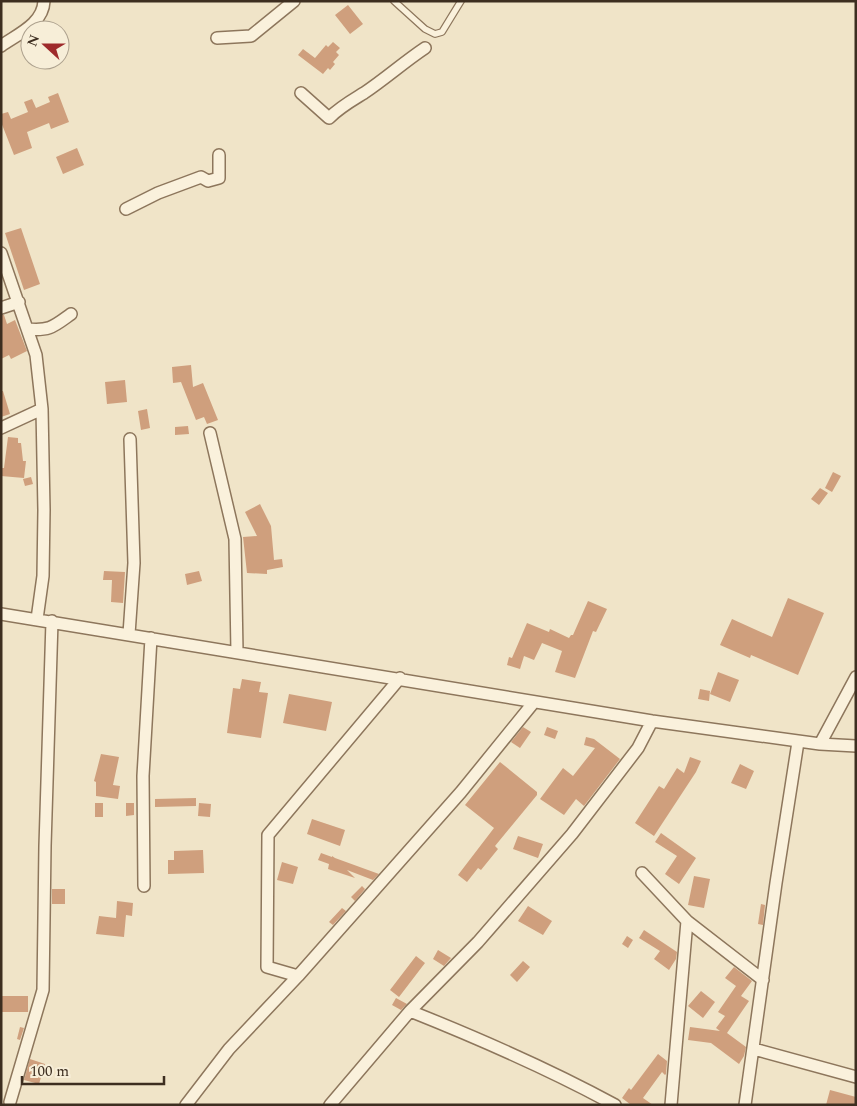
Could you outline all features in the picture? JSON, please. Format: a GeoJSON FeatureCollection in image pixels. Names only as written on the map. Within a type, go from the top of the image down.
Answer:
{"type":"FeatureCollection","features":[{"type":"Feature","properties":{"kind":"street"},"geometry":{"type":"LineString","coordinates":[[1,46],[39,19],[44,1]]}},
{"type":"Feature","properties":{"kind":"street"},"geometry":{"type":"LineString","coordinates":[[217,38],[251,36],[294,1]]}},
{"type":"Feature","properties":{"kind":"street"},"geometry":{"type":"LineString","coordinates":[[300,93],[329,118],[341,107],[425,48]]}},
{"type":"Feature","properties":{"kind":"street"},"geometry":{"type":"LineString","coordinates":[[126,210],[158,193],[202,176],[208,181],[219,178],[219,155]]}},
{"type":"Feature","properties":{"kind":"street"},"geometry":{"type":"LineString","coordinates":[[1,253],[36,355],[42,408],[43,576],[36,619]]}},
{"type":"Feature","properties":{"kind":"street"},"geometry":{"type":"LineString","coordinates":[[1,308],[19,302]]}},
{"type":"Feature","properties":{"kind":"street"},"geometry":{"type":"LineString","coordinates":[[28,329],[44,330],[50,328],[70,314]]}},
{"type":"Feature","properties":{"kind":"street"},"geometry":{"type":"LineString","coordinates":[[1,428],[42,408]]}},
{"type":"Feature","properties":{"kind":"street"},"geometry":{"type":"LineString","coordinates":[[210,433],[235,539],[237,652]]}},
{"type":"Feature","properties":{"kind":"street"},"geometry":{"type":"LineString","coordinates":[[129,634],[134,563],[130,439]]}},
{"type":"Feature","properties":{"kind":"street"},"geometry":{"type":"LineString","coordinates":[[1,614],[400,678],[652,721],[798,742],[856,746]]}},
{"type":"Feature","properties":{"kind":"street"},"geometry":{"type":"LineString","coordinates":[[10,1102],[43,990],[45,846],[52,621]]}},
{"type":"Feature","properties":{"kind":"street"},"geometry":{"type":"LineString","coordinates":[[144,886],[143,776],[151,638]]}},
{"type":"Feature","properties":{"kind":"street"},"geometry":{"type":"LineString","coordinates":[[820,744],[856,677]]}},
{"type":"Feature","properties":{"kind":"street"},"geometry":{"type":"LineString","coordinates":[[298,976],[267,967],[268,834],[400,678]]}},
{"type":"Feature","properties":{"kind":"street"},"geometry":{"type":"LineString","coordinates":[[186,1105],[229,1049],[298,976],[461,792],[534,702]]}},
{"type":"Feature","properties":{"kind":"street"},"geometry":{"type":"LineString","coordinates":[[330,1105],[410,1011],[478,942],[572,834],[638,748],[652,721]]}},
{"type":"Feature","properties":{"kind":"street"},"geometry":{"type":"LineString","coordinates":[[745,1105],[798,742]]}},
{"type":"Feature","properties":{"kind":"street"},"geometry":{"type":"LineString","coordinates":[[642,873],[687,921],[763,980]]}},
{"type":"Feature","properties":{"kind":"street"},"geometry":{"type":"LineString","coordinates":[[671,1105],[687,921]]}},
{"type":"Feature","properties":{"kind":"street"},"geometry":{"type":"LineString","coordinates":[[410,1011],[499,1048],[575,1083],[615,1105]]}},
{"type":"Feature","properties":{"kind":"street"},"geometry":{"type":"LineString","coordinates":[[754,1048],[856,1077]]}},
{"type":"Feature","properties":{"kind":"lane"},"geometry":{"type":"LineString","coordinates":[[394,1],[424,29],[435,34],[442,32],[461,1]]}},
{"type":"Feature","properties":{"kind":"building"},"geometry":{"type":"Polygon","coordinates":[[[348,5],[363,24],[350,34],[335,15],[348,5]]]}},
{"type":"Feature","properties":{"kind":"building"},"geometry":{"type":"Polygon","coordinates":[[[333,42],[340,48],[336,52],[339,55],[333,62],[335,64],[330,70],[328,68],[323,74],[298,55],[303,49],[315,58],[326,45],[328,47],[333,42]]]}},
{"type":"Feature","properties":{"kind":"building"},"geometry":{"type":"Polygon","coordinates":[[[58,93],[69,122],[51,129],[49,123],[27,132],[32,148],[14,155],[1,122],[1,114],[8,112],[11,119],[28,112],[24,102],[32,99],[36,108],[50,102],[48,97],[58,93]]]}},
{"type":"Feature","properties":{"kind":"building"},"geometry":{"type":"Polygon","coordinates":[[[77,148],[84,165],[63,174],[56,157],[77,148]]]}},
{"type":"Feature","properties":{"kind":"building"},"geometry":{"type":"Polygon","coordinates":[[[21,228],[40,284],[24,290],[5,233],[21,228]]]}},
{"type":"Feature","properties":{"kind":"building"},"geometry":{"type":"Polygon","coordinates":[[[1,315],[4,315],[7,324],[15,320],[27,351],[11,359],[9,355],[1,359],[1,315]]]}},
{"type":"Feature","properties":{"kind":"building"},"geometry":{"type":"Polygon","coordinates":[[[191,365],[193,387],[203,383],[218,420],[207,424],[204,417],[196,420],[181,382],[173,383],[172,367],[191,365]]]}},
{"type":"Feature","properties":{"kind":"building"},"geometry":{"type":"Polygon","coordinates":[[[125,380],[127,402],[107,404],[105,382],[125,380]]]}},
{"type":"Feature","properties":{"kind":"building"},"geometry":{"type":"Polygon","coordinates":[[[1,391],[3,391],[10,414],[1,417],[1,391]]]}},
{"type":"Feature","properties":{"kind":"building"},"geometry":{"type":"Polygon","coordinates":[[[147,409],[150,428],[141,430],[138,411],[147,409]]]}},
{"type":"Feature","properties":{"kind":"building"},"geometry":{"type":"Polygon","coordinates":[[[188,426],[189,434],[175,435],[175,427],[188,426]]]}},
{"type":"Feature","properties":{"kind":"building"},"geometry":{"type":"Polygon","coordinates":[[[8,437],[18,438],[18,443],[21,443],[23,461],[26,461],[24,478],[1,476],[1,468],[4,468],[8,437]]]}},
{"type":"Feature","properties":{"kind":"building"},"geometry":{"type":"Polygon","coordinates":[[[833,472],[841,476],[832,492],[825,488],[833,472]]]}},
{"type":"Feature","properties":{"kind":"building"},"geometry":{"type":"Polygon","coordinates":[[[31,477],[33,484],[25,486],[23,479],[31,477]]]}},
{"type":"Feature","properties":{"kind":"building"},"geometry":{"type":"Polygon","coordinates":[[[820,488],[828,493],[819,505],[811,499],[820,488]]]}},
{"type":"Feature","properties":{"kind":"building"},"geometry":{"type":"Polygon","coordinates":[[[260,504],[271,526],[274,560],[282,559],[283,567],[267,570],[267,574],[247,573],[243,537],[257,536],[245,512],[260,504]]]}},
{"type":"Feature","properties":{"kind":"building"},"geometry":{"type":"Polygon","coordinates":[[[104,571],[125,572],[123,603],[111,602],[112,580],[103,580],[104,571]]]}},
{"type":"Feature","properties":{"kind":"building"},"geometry":{"type":"Polygon","coordinates":[[[199,571],[202,581],[187,585],[185,574],[199,571]]]}},
{"type":"Feature","properties":{"kind":"building"},"geometry":{"type":"Polygon","coordinates":[[[788,598],[824,613],[798,675],[751,655],[750,658],[720,645],[732,619],[772,637],[788,598]]]}},
{"type":"Feature","properties":{"kind":"building"},"geometry":{"type":"Polygon","coordinates":[[[588,601],[607,609],[596,632],[593,631],[575,678],[555,672],[562,651],[542,643],[534,660],[524,656],[520,669],[507,665],[509,657],[512,658],[527,623],[549,632],[550,629],[569,638],[573,635],[588,601]]]}},
{"type":"Feature","properties":{"kind":"building"},"geometry":{"type":"Polygon","coordinates":[[[718,672],[739,680],[730,702],[710,694],[718,672]]]}},
{"type":"Feature","properties":{"kind":"building"},"geometry":{"type":"Polygon","coordinates":[[[242,679],[261,682],[259,692],[268,693],[261,738],[227,733],[233,688],[240,689],[242,679]]]}},
{"type":"Feature","properties":{"kind":"building"},"geometry":{"type":"Polygon","coordinates":[[[700,689],[710,691],[709,701],[698,699],[700,689]]]}},
{"type":"Feature","properties":{"kind":"building"},"geometry":{"type":"Polygon","coordinates":[[[289,694],[332,702],[326,731],[283,723],[289,694]]]}},
{"type":"Feature","properties":{"kind":"building"},"geometry":{"type":"Polygon","coordinates":[[[523,727],[531,732],[520,748],[511,742],[523,727]]]}},
{"type":"Feature","properties":{"kind":"building"},"geometry":{"type":"Polygon","coordinates":[[[547,727],[558,731],[555,739],[544,735],[547,727]]]}},
{"type":"Feature","properties":{"kind":"building"},"geometry":{"type":"Polygon","coordinates":[[[586,737],[594,739],[620,759],[584,806],[576,799],[564,815],[540,799],[563,768],[573,776],[595,748],[584,745],[586,737]]]}},
{"type":"Feature","properties":{"kind":"building"},"geometry":{"type":"Polygon","coordinates":[[[101,754],[119,757],[113,785],[120,786],[118,799],[96,796],[96,782],[94,781],[101,754]]]}},
{"type":"Feature","properties":{"kind":"building"},"geometry":{"type":"Polygon","coordinates":[[[690,757],[701,761],[696,772],[654,836],[635,823],[659,786],[664,789],[677,768],[684,773],[690,757]]]}},
{"type":"Feature","properties":{"kind":"building"},"geometry":{"type":"Polygon","coordinates":[[[500,762],[537,792],[537,795],[495,846],[498,849],[481,870],[478,868],[467,882],[458,875],[494,828],[465,805],[500,762]]]}},
{"type":"Feature","properties":{"kind":"building"},"geometry":{"type":"Polygon","coordinates":[[[740,764],[754,771],[746,789],[731,783],[740,764]]]}},
{"type":"Feature","properties":{"kind":"building"},"geometry":{"type":"Polygon","coordinates":[[[196,798],[196,806],[155,807],[155,799],[196,798]]]}},
{"type":"Feature","properties":{"kind":"building"},"geometry":{"type":"Polygon","coordinates":[[[95,803],[103,803],[103,817],[95,817],[95,803]]]}},
{"type":"Feature","properties":{"kind":"building"},"geometry":{"type":"Polygon","coordinates":[[[126,803],[134,803],[134,815],[126,816],[126,803]]]}},
{"type":"Feature","properties":{"kind":"building"},"geometry":{"type":"Polygon","coordinates":[[[199,803],[211,804],[210,817],[198,816],[199,803]]]}},
{"type":"Feature","properties":{"kind":"building"},"geometry":{"type":"Polygon","coordinates":[[[312,819],[345,830],[340,846],[307,834],[312,819]]]}},
{"type":"Feature","properties":{"kind":"building"},"geometry":{"type":"Polygon","coordinates":[[[661,833],[696,858],[679,884],[665,874],[677,856],[655,842],[661,833]]]}},
{"type":"Feature","properties":{"kind":"building"},"geometry":{"type":"Polygon","coordinates":[[[518,836],[543,844],[538,858],[513,849],[518,836]]]}},
{"type":"Feature","properties":{"kind":"building"},"geometry":{"type":"Polygon","coordinates":[[[203,850],[204,873],[168,874],[168,860],[174,860],[174,851],[203,850]]]}},
{"type":"Feature","properties":{"kind":"building"},"geometry":{"type":"Polygon","coordinates":[[[321,853],[379,874],[373,880],[347,870],[355,878],[328,869],[329,864],[318,860],[321,853]]]}},
{"type":"Feature","properties":{"kind":"building"},"geometry":{"type":"Polygon","coordinates":[[[282,862],[298,867],[293,884],[277,880],[282,862]]]}},
{"type":"Feature","properties":{"kind":"building"},"geometry":{"type":"Polygon","coordinates":[[[694,876],[710,879],[704,908],[688,905],[694,876]]]}},
{"type":"Feature","properties":{"kind":"building"},"geometry":{"type":"Polygon","coordinates":[[[362,886],[365,889],[355,901],[351,897],[362,886]]]}},
{"type":"Feature","properties":{"kind":"building"},"geometry":{"type":"Polygon","coordinates":[[[52,889],[65,889],[65,904],[52,904],[52,889]]]}},
{"type":"Feature","properties":{"kind":"building"},"geometry":{"type":"Polygon","coordinates":[[[117,901],[133,903],[132,916],[126,915],[124,937],[96,934],[99,916],[116,918],[117,901]]]}},
{"type":"Feature","properties":{"kind":"building"},"geometry":{"type":"Polygon","coordinates":[[[761,904],[765,905],[763,925],[758,924],[761,904]]]}},
{"type":"Feature","properties":{"kind":"building"},"geometry":{"type":"Polygon","coordinates":[[[528,906],[552,921],[543,935],[518,921],[528,906]]]}},
{"type":"Feature","properties":{"kind":"building"},"geometry":{"type":"Polygon","coordinates":[[[342,908],[346,911],[333,925],[329,922],[342,908]]]}},
{"type":"Feature","properties":{"kind":"building"},"geometry":{"type":"Polygon","coordinates":[[[644,930],[677,952],[676,959],[669,970],[654,959],[660,951],[639,938],[644,930]]]}},
{"type":"Feature","properties":{"kind":"building"},"geometry":{"type":"Polygon","coordinates":[[[627,936],[633,940],[628,948],[622,944],[627,936]]]}},
{"type":"Feature","properties":{"kind":"building"},"geometry":{"type":"Polygon","coordinates":[[[438,950],[451,958],[444,966],[433,959],[438,950]]]}},
{"type":"Feature","properties":{"kind":"building"},"geometry":{"type":"Polygon","coordinates":[[[416,956],[425,963],[399,997],[390,990],[416,956]]]}},
{"type":"Feature","properties":{"kind":"building"},"geometry":{"type":"Polygon","coordinates":[[[523,961],[530,967],[517,982],[510,975],[523,961]]]}},
{"type":"Feature","properties":{"kind":"building"},"geometry":{"type":"Polygon","coordinates":[[[734,967],[752,981],[741,996],[749,1001],[727,1033],[746,1047],[744,1056],[739,1064],[711,1043],[688,1040],[690,1027],[720,1031],[716,1028],[725,1016],[718,1012],[736,986],[725,978],[734,967]]]}},
{"type":"Feature","properties":{"kind":"building"},"geometry":{"type":"Polygon","coordinates":[[[701,991],[715,1002],[703,1018],[688,1006],[701,991]]]}},
{"type":"Feature","properties":{"kind":"building"},"geometry":{"type":"Polygon","coordinates":[[[1,996],[28,996],[28,1012],[1,1012],[1,996]]]}},
{"type":"Feature","properties":{"kind":"building"},"geometry":{"type":"Polygon","coordinates":[[[396,998],[407,1004],[401,1010],[392,1005],[396,998]]]}},
{"type":"Feature","properties":{"kind":"building"},"geometry":{"type":"Polygon","coordinates":[[[20,1027],[24,1028],[20,1040],[17,1039],[20,1027]]]}},
{"type":"Feature","properties":{"kind":"building"},"geometry":{"type":"Polygon","coordinates":[[[658,1054],[667,1061],[666,1074],[662,1072],[643,1098],[653,1105],[631,1105],[622,1098],[629,1088],[631,1090],[658,1054]]]}},
{"type":"Feature","properties":{"kind":"building"},"geometry":{"type":"Polygon","coordinates":[[[30,1059],[45,1064],[39,1084],[24,1080],[30,1059]]]}},
{"type":"Feature","properties":{"kind":"building"},"geometry":{"type":"Polygon","coordinates":[[[830,1090],[856,1097],[856,1105],[826,1105],[830,1090]]]}}]}
